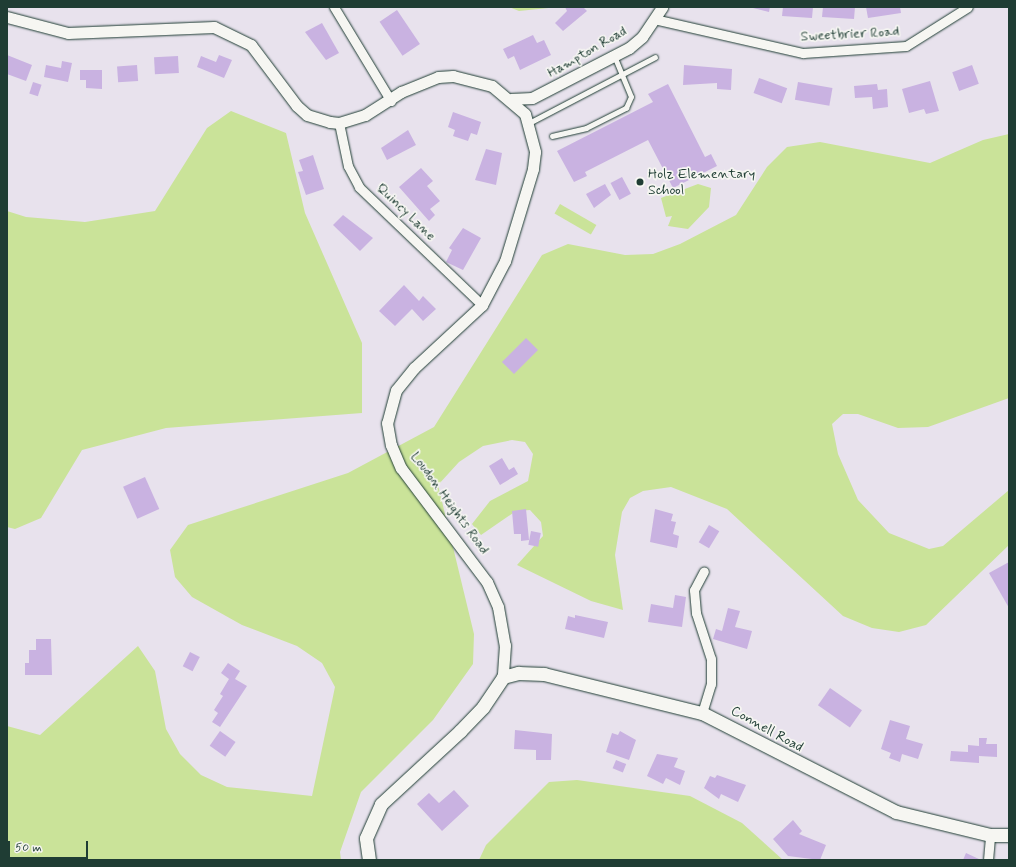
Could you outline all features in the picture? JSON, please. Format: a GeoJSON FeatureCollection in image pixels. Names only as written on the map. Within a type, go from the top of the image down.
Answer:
{"type":"FeatureCollection","features":[{"type":"Feature","properties":{"kind":"main road","name":"Connell Road"},"geometry":{"type":"LineString","coordinates":[[504,677],[544,674],[702,713],[896,812],[990,835],[1009,835]]}},
{"type":"Feature","properties":{"kind":"main road"},"geometry":{"type":"LineString","coordinates":[[369,860],[366,838],[381,804],[460,731],[483,707],[504,677]]}},
{"type":"Feature","properties":{"kind":"street"},"geometry":{"type":"LineString","coordinates":[[334,7],[391,101]]}},
{"type":"Feature","properties":{"kind":"street","name":"Hampton Road"},"geometry":{"type":"LineString","coordinates":[[511,99],[532,98],[614,56],[642,37],[662,7]]}},
{"type":"Feature","properties":{"kind":"street","name":"Sweetbrier Road"},"geometry":{"type":"LineString","coordinates":[[654,19],[803,53],[906,46],[968,7]]}},
{"type":"Feature","properties":{"kind":"street"},"geometry":{"type":"LineString","coordinates":[[7,17],[68,33],[214,27],[251,45],[307,116],[339,123]]}},
{"type":"Feature","properties":{"kind":"street","name":"Loudon Heights Road"},"geometry":{"type":"LineString","coordinates":[[339,123],[391,101],[401,92],[438,77],[453,76],[492,86],[511,99],[529,123],[535,152],[533,169],[505,261],[482,305],[414,368],[396,390],[387,423],[391,445],[401,468],[487,582],[500,615],[505,645],[504,677]]}},
{"type":"Feature","properties":{"kind":"street","name":"Quincy Lane"},"geometry":{"type":"LineString","coordinates":[[339,123],[348,166],[359,187],[482,305]]}},
{"type":"Feature","properties":{"kind":"street"},"geometry":{"type":"LineString","coordinates":[[702,713],[711,684],[711,660],[696,613],[694,590],[704,570]]}},
{"type":"Feature","properties":{"kind":"street"},"geometry":{"type":"LineString","coordinates":[[988,860],[990,835]]}},
{"type":"Feature","properties":{"kind":"lane"},"geometry":{"type":"LineString","coordinates":[[552,136],[586,128],[626,108],[631,97],[614,56]]}},
{"type":"Feature","properties":{"kind":"lane"},"geometry":{"type":"LineString","coordinates":[[529,123],[656,57]]}},
{"type":"Feature","properties":{"kind":"green space"},"geometry":{"type":"Polygon","coordinates":[[[509,7],[558,7],[519,11],[509,7]]]}},
{"type":"Feature","properties":{"kind":"green space"},"geometry":{"type":"Polygon","coordinates":[[[231,111],[286,133],[305,213],[362,343],[362,413],[166,428],[82,450],[41,518],[15,529],[7,527],[7,211],[26,217],[85,222],[155,211],[207,128],[231,111]]]}},
{"type":"Feature","properties":{"kind":"green space"},"geometry":{"type":"Polygon","coordinates":[[[1009,134],[1009,398],[928,427],[898,428],[858,414],[843,414],[832,424],[838,454],[858,500],[889,533],[929,549],[943,546],[1009,490],[1009,545],[926,625],[899,632],[872,628],[843,616],[727,509],[671,487],[643,491],[630,498],[622,512],[615,555],[623,610],[591,601],[517,565],[543,536],[541,522],[530,510],[516,511],[481,535],[472,524],[490,501],[528,481],[533,454],[525,442],[512,440],[483,446],[459,462],[438,485],[474,634],[473,664],[433,720],[361,792],[340,852],[341,860],[7,860],[7,726],[40,735],[138,646],[155,671],[166,729],[180,754],[201,775],[227,787],[312,796],[335,687],[322,663],[297,646],[242,625],[192,597],[175,577],[170,550],[188,525],[348,473],[434,427],[542,255],[568,244],[625,255],[653,254],[680,244],[736,215],[767,167],[787,147],[820,142],[930,163],[983,140],[1009,134]]]}},
{"type":"Feature","properties":{"kind":"green space"},"geometry":{"type":"Polygon","coordinates":[[[698,184],[711,188],[709,207],[688,229],[668,226],[672,216],[666,217],[661,198],[698,184]]]}},
{"type":"Feature","properties":{"kind":"green space"},"geometry":{"type":"Polygon","coordinates":[[[560,204],[596,225],[591,235],[554,214],[560,204]]]}},
{"type":"Feature","properties":{"kind":"green space"},"geometry":{"type":"Polygon","coordinates":[[[577,780],[690,796],[742,823],[783,860],[479,860],[486,845],[549,782],[577,780]]]}},
{"type":"Feature","properties":{"kind":"building"},"geometry":{"type":"Polygon","coordinates":[[[565,7],[583,7],[587,11],[563,31],[555,23],[567,11],[565,7]]]}},
{"type":"Feature","properties":{"kind":"building"},"geometry":{"type":"Polygon","coordinates":[[[749,7],[770,7],[769,12],[749,7]]]}},
{"type":"Feature","properties":{"kind":"building"},"geometry":{"type":"Polygon","coordinates":[[[783,7],[813,7],[812,18],[782,16],[783,7]]]}},
{"type":"Feature","properties":{"kind":"building"},"geometry":{"type":"Polygon","coordinates":[[[823,7],[855,7],[854,19],[822,17],[823,7]]]}},
{"type":"Feature","properties":{"kind":"building"},"geometry":{"type":"Polygon","coordinates":[[[866,7],[900,7],[901,13],[868,18],[866,7]]]}},
{"type":"Feature","properties":{"kind":"building"},"geometry":{"type":"Polygon","coordinates":[[[397,10],[420,44],[403,56],[380,22],[397,10]]]}},
{"type":"Feature","properties":{"kind":"building"},"geometry":{"type":"Polygon","coordinates":[[[322,23],[339,53],[326,60],[305,32],[322,23]]]}},
{"type":"Feature","properties":{"kind":"building"},"geometry":{"type":"Polygon","coordinates":[[[533,35],[537,43],[544,40],[551,55],[520,70],[514,56],[508,59],[503,49],[533,35]]]}},
{"type":"Feature","properties":{"kind":"building"},"geometry":{"type":"Polygon","coordinates":[[[7,55],[32,65],[26,81],[7,74],[7,55]]]}},
{"type":"Feature","properties":{"kind":"building"},"geometry":{"type":"Polygon","coordinates":[[[219,55],[232,60],[224,78],[197,67],[201,56],[216,62],[219,55]]]}},
{"type":"Feature","properties":{"kind":"building"},"geometry":{"type":"Polygon","coordinates":[[[178,56],[179,73],[155,74],[154,57],[178,56]]]}},
{"type":"Feature","properties":{"kind":"building"},"geometry":{"type":"Polygon","coordinates":[[[62,61],[72,63],[68,82],[44,77],[46,65],[61,68],[62,61]]]}},
{"type":"Feature","properties":{"kind":"building"},"geometry":{"type":"Polygon","coordinates":[[[137,65],[138,81],[118,82],[117,66],[137,65]]]}},
{"type":"Feature","properties":{"kind":"building"},"geometry":{"type":"Polygon","coordinates":[[[684,65],[732,69],[731,90],[717,89],[717,83],[683,85],[684,65]]]}},
{"type":"Feature","properties":{"kind":"building"},"geometry":{"type":"Polygon","coordinates":[[[972,65],[979,84],[959,91],[952,72],[972,65]]]}},
{"type":"Feature","properties":{"kind":"building"},"geometry":{"type":"Polygon","coordinates":[[[80,70],[102,70],[102,89],[86,88],[86,80],[80,80],[80,70]]]}},
{"type":"Feature","properties":{"kind":"building"},"geometry":{"type":"Polygon","coordinates":[[[759,78],[787,88],[782,103],[754,93],[759,78]]]}},
{"type":"Feature","properties":{"kind":"building"},"geometry":{"type":"Polygon","coordinates":[[[930,81],[939,111],[926,114],[924,109],[909,113],[902,89],[930,81]]]}},
{"type":"Feature","properties":{"kind":"building"},"geometry":{"type":"Polygon","coordinates":[[[33,82],[42,85],[38,96],[29,93],[33,82]]]}},
{"type":"Feature","properties":{"kind":"building"},"geometry":{"type":"Polygon","coordinates":[[[798,82],[832,88],[829,106],[795,100],[798,82]]]}},
{"type":"Feature","properties":{"kind":"building"},"geometry":{"type":"Polygon","coordinates":[[[668,84],[705,157],[711,154],[717,166],[673,188],[648,140],[585,172],[587,176],[574,182],[557,151],[653,102],[648,94],[668,84]]]}},
{"type":"Feature","properties":{"kind":"building"},"geometry":{"type":"Polygon","coordinates":[[[877,84],[878,90],[887,89],[888,107],[873,109],[872,97],[855,98],[854,86],[877,84]]]}},
{"type":"Feature","properties":{"kind":"building"},"geometry":{"type":"Polygon","coordinates":[[[453,112],[481,122],[477,135],[471,133],[468,141],[453,136],[455,130],[448,127],[453,112]]]}},
{"type":"Feature","properties":{"kind":"building"},"geometry":{"type":"Polygon","coordinates":[[[408,130],[416,145],[387,160],[381,148],[408,130]]]}},
{"type":"Feature","properties":{"kind":"building"},"geometry":{"type":"Polygon","coordinates":[[[486,149],[502,153],[496,185],[475,180],[486,149]]]}},
{"type":"Feature","properties":{"kind":"building"},"geometry":{"type":"Polygon","coordinates":[[[313,155],[324,189],[306,195],[298,172],[303,171],[299,160],[313,155]]]}},
{"type":"Feature","properties":{"kind":"building"},"geometry":{"type":"Polygon","coordinates":[[[421,168],[433,181],[427,186],[440,201],[430,209],[435,215],[429,221],[399,187],[421,168]]]}},
{"type":"Feature","properties":{"kind":"building"},"geometry":{"type":"Polygon","coordinates":[[[622,177],[631,194],[619,200],[611,183],[622,177]]]}},
{"type":"Feature","properties":{"kind":"building"},"geometry":{"type":"Polygon","coordinates":[[[605,184],[611,195],[594,208],[586,194],[605,184]]]}},
{"type":"Feature","properties":{"kind":"building"},"geometry":{"type":"Polygon","coordinates":[[[343,215],[373,238],[360,251],[333,225],[343,215]]]}},
{"type":"Feature","properties":{"kind":"building"},"geometry":{"type":"Polygon","coordinates":[[[463,228],[481,238],[463,270],[446,262],[452,250],[449,248],[463,228]]]}},
{"type":"Feature","properties":{"kind":"building"},"geometry":{"type":"Polygon","coordinates":[[[404,285],[419,301],[423,296],[436,309],[423,321],[412,309],[395,326],[379,311],[404,285]]]}},
{"type":"Feature","properties":{"kind":"building"},"geometry":{"type":"Polygon","coordinates":[[[526,338],[538,350],[514,374],[502,362],[526,338]]]}},
{"type":"Feature","properties":{"kind":"building"},"geometry":{"type":"Polygon","coordinates":[[[502,458],[509,470],[514,467],[518,474],[500,485],[489,466],[502,458]]]}},
{"type":"Feature","properties":{"kind":"building"},"geometry":{"type":"Polygon","coordinates":[[[145,477],[159,509],[137,519],[123,487],[145,477]]]}},
{"type":"Feature","properties":{"kind":"building"},"geometry":{"type":"Polygon","coordinates":[[[526,509],[529,540],[521,541],[521,534],[514,534],[512,511],[526,509]]]}},
{"type":"Feature","properties":{"kind":"building"},"geometry":{"type":"Polygon","coordinates":[[[655,509],[673,514],[671,521],[676,522],[673,534],[679,536],[677,548],[650,542],[655,509]]]}},
{"type":"Feature","properties":{"kind":"building"},"geometry":{"type":"Polygon","coordinates":[[[709,525],[719,531],[709,548],[699,542],[709,525]]]}},
{"type":"Feature","properties":{"kind":"building"},"geometry":{"type":"Polygon","coordinates":[[[531,531],[541,533],[538,547],[528,545],[531,531]]]}},
{"type":"Feature","properties":{"kind":"building"},"geometry":{"type":"Polygon","coordinates":[[[1009,562],[1009,608],[989,573],[1009,562]]]}},
{"type":"Feature","properties":{"kind":"building"},"geometry":{"type":"Polygon","coordinates":[[[675,595],[686,597],[682,627],[648,622],[651,604],[673,608],[675,595]]]}},
{"type":"Feature","properties":{"kind":"building"},"geometry":{"type":"Polygon","coordinates":[[[728,608],[740,611],[735,627],[752,631],[747,649],[713,639],[716,629],[722,631],[728,608]]]}},
{"type":"Feature","properties":{"kind":"building"},"geometry":{"type":"Polygon","coordinates":[[[575,615],[608,622],[604,638],[565,629],[568,616],[575,618],[575,615]]]}},
{"type":"Feature","properties":{"kind":"building"},"geometry":{"type":"Polygon","coordinates":[[[36,639],[51,639],[52,675],[25,675],[25,663],[29,663],[29,650],[36,650],[36,639]]]}},
{"type":"Feature","properties":{"kind":"building"},"geometry":{"type":"Polygon","coordinates":[[[190,652],[200,657],[193,671],[183,666],[190,652]]]}},
{"type":"Feature","properties":{"kind":"building"},"geometry":{"type":"Polygon","coordinates":[[[228,663],[240,671],[235,679],[247,686],[220,727],[212,722],[218,713],[214,710],[223,696],[220,694],[229,679],[221,673],[228,663]]]}},
{"type":"Feature","properties":{"kind":"building"},"geometry":{"type":"Polygon","coordinates":[[[830,688],[862,710],[850,728],[818,705],[830,688]]]}},
{"type":"Feature","properties":{"kind":"building"},"geometry":{"type":"Polygon","coordinates":[[[890,720],[910,726],[906,739],[923,744],[918,759],[902,754],[900,762],[889,758],[891,753],[881,749],[890,720]]]}},
{"type":"Feature","properties":{"kind":"building"},"geometry":{"type":"Polygon","coordinates":[[[515,730],[552,734],[551,760],[536,760],[536,750],[514,749],[515,730]]]}},
{"type":"Feature","properties":{"kind":"building"},"geometry":{"type":"Polygon","coordinates":[[[220,731],[236,742],[225,757],[210,746],[220,731]]]}},
{"type":"Feature","properties":{"kind":"building"},"geometry":{"type":"Polygon","coordinates":[[[620,731],[636,740],[629,760],[606,752],[612,733],[618,735],[620,731]]]}},
{"type":"Feature","properties":{"kind":"building"},"geometry":{"type":"Polygon","coordinates":[[[979,738],[987,738],[986,744],[997,744],[997,757],[979,756],[979,763],[950,761],[951,751],[968,752],[968,745],[979,746],[979,738]]]}},
{"type":"Feature","properties":{"kind":"building"},"geometry":{"type":"Polygon","coordinates":[[[657,754],[678,758],[674,767],[685,771],[680,785],[666,778],[663,784],[647,776],[657,754]]]}},
{"type":"Feature","properties":{"kind":"building"},"geometry":{"type":"Polygon","coordinates":[[[616,760],[626,764],[623,772],[613,768],[616,760]]]}},
{"type":"Feature","properties":{"kind":"building"},"geometry":{"type":"Polygon","coordinates":[[[717,775],[746,785],[738,802],[721,794],[719,799],[704,788],[710,776],[715,778],[717,775]]]}},
{"type":"Feature","properties":{"kind":"building"},"geometry":{"type":"Polygon","coordinates":[[[454,790],[469,806],[442,831],[417,804],[429,793],[439,803],[454,790]]]}},
{"type":"Feature","properties":{"kind":"building"},"geometry":{"type":"Polygon","coordinates":[[[793,820],[802,831],[799,834],[826,845],[820,860],[788,856],[773,839],[793,820]]]}},
{"type":"Feature","properties":{"kind":"building"},"geometry":{"type":"Polygon","coordinates":[[[966,853],[981,860],[963,860],[966,853]]]}},
{"type":"Feature","properties":{"kind":"place","name":"Holz Elementary School"},"geometry":{"type":"Point","coordinates":[640,182]}}]}
